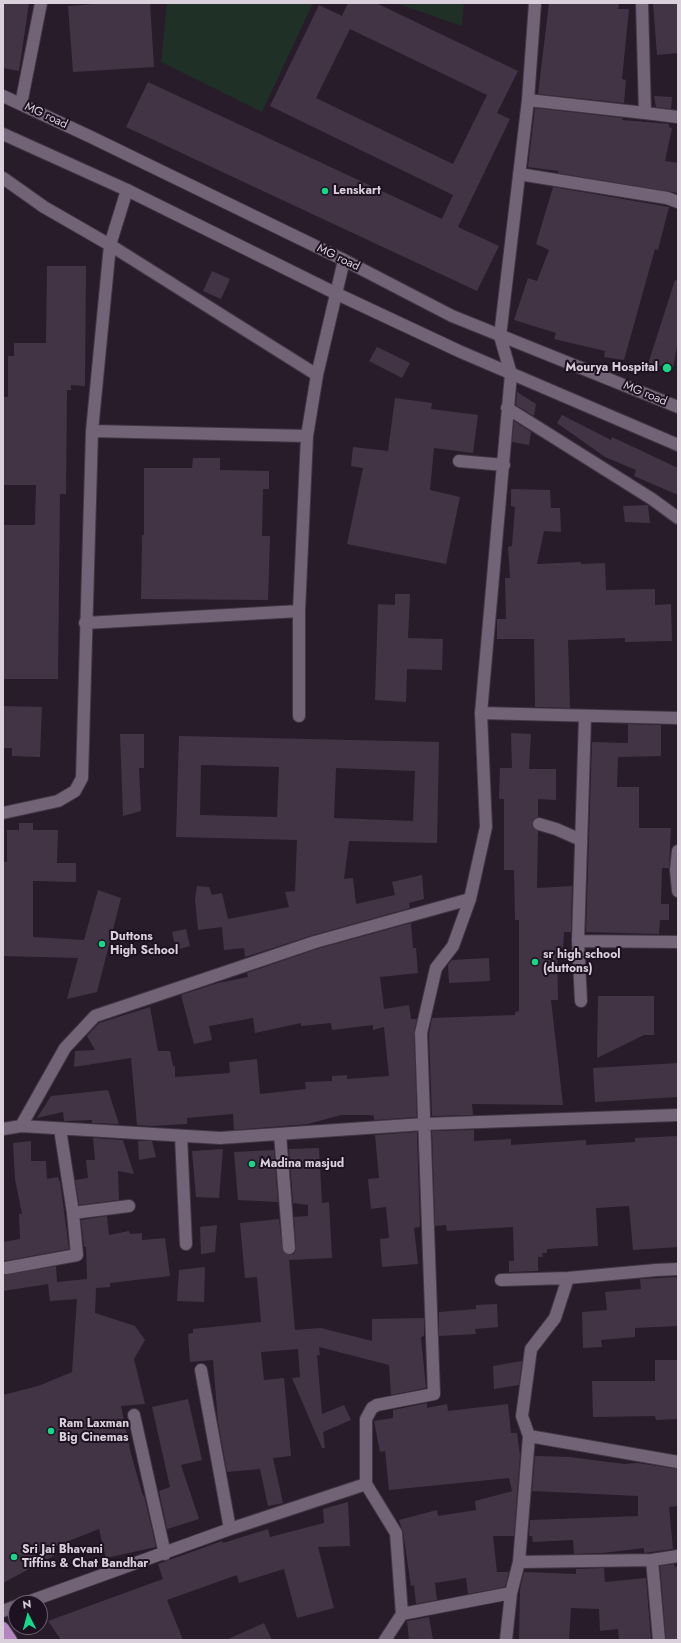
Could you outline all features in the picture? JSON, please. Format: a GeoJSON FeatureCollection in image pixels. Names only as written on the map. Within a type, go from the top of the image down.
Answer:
{"type":"FeatureCollection","features":[{"type":"Feature","properties":{"kind":"highway"},"geometry":{"type":"LineString","coordinates":[[3,1628],[11,1640]]}},
{"type":"Feature","properties":{"kind":"street"},"geometry":{"type":"LineString","coordinates":[[20,104],[41,3]]}},
{"type":"Feature","properties":{"kind":"street"},"geometry":{"type":"LineString","coordinates":[[385,1640],[402,1614],[396,1533],[366,1484],[366,1419],[372,1408],[377,1405],[434,1394],[420,1033],[436,968],[453,946],[470,899],[486,827],[481,713],[511,374],[500,336],[528,100],[535,3]]}},
{"type":"Feature","properties":{"kind":"street"},"geometry":{"type":"LineString","coordinates":[[642,3],[645,113]]}},
{"type":"Feature","properties":{"kind":"street","name":"MG road"},"geometry":{"type":"LineString","coordinates":[[3,96],[344,260],[452,316],[678,407]]}},
{"type":"Feature","properties":{"kind":"street"},"geometry":{"type":"LineString","coordinates":[[528,100],[678,117]]}},
{"type":"Feature","properties":{"kind":"street"},"geometry":{"type":"LineString","coordinates":[[3,134],[127,190],[335,292],[511,374],[678,445]]}},
{"type":"Feature","properties":{"kind":"street"},"geometry":{"type":"LineString","coordinates":[[519,174],[667,198],[678,202]]}},
{"type":"Feature","properties":{"kind":"street"},"geometry":{"type":"LineString","coordinates":[[3,178],[44,207],[110,244],[317,375]]}},
{"type":"Feature","properties":{"kind":"street"},"geometry":{"type":"LineString","coordinates":[[3,813],[58,801],[75,791],[82,778],[85,623],[92,431],[110,244],[127,190]]}},
{"type":"Feature","properties":{"kind":"street"},"geometry":{"type":"LineString","coordinates":[[299,716],[299,611],[307,436],[317,375],[335,292],[344,260]]}},
{"type":"Feature","properties":{"kind":"street"},"geometry":{"type":"LineString","coordinates":[[507,408],[652,499],[678,518]]}},
{"type":"Feature","properties":{"kind":"street"},"geometry":{"type":"LineString","coordinates":[[92,431],[307,436]]}},
{"type":"Feature","properties":{"kind":"street"},"geometry":{"type":"LineString","coordinates":[[459,461],[504,465]]}},
{"type":"Feature","properties":{"kind":"street"},"geometry":{"type":"LineString","coordinates":[[85,623],[299,611]]}},
{"type":"Feature","properties":{"kind":"street"},"geometry":{"type":"LineString","coordinates":[[481,713],[585,717],[678,718]]}},
{"type":"Feature","properties":{"kind":"street"},"geometry":{"type":"LineString","coordinates":[[581,1001],[578,941],[585,717]]}},
{"type":"Feature","properties":{"kind":"street"},"geometry":{"type":"LineString","coordinates":[[540,824],[581,840]]}},
{"type":"Feature","properties":{"kind":"street"},"geometry":{"type":"LineString","coordinates":[[678,851],[676,870],[678,891]]}},
{"type":"Feature","properties":{"kind":"street"},"geometry":{"type":"LineString","coordinates":[[21,1126],[65,1048],[95,1016],[315,942],[470,899]]}},
{"type":"Feature","properties":{"kind":"street"},"geometry":{"type":"LineString","coordinates":[[578,941],[678,942]]}},
{"type":"Feature","properties":{"kind":"street"},"geometry":{"type":"LineString","coordinates":[[3,1129],[21,1126],[220,1138],[424,1124],[678,1115]]}},
{"type":"Feature","properties":{"kind":"street"},"geometry":{"type":"LineString","coordinates":[[6,1268],[77,1255],[73,1213],[60,1128]]}},
{"type":"Feature","properties":{"kind":"street"},"geometry":{"type":"LineString","coordinates":[[280,1134],[289,1248]]}},
{"type":"Feature","properties":{"kind":"street"},"geometry":{"type":"LineString","coordinates":[[180,1136],[186,1244]]}},
{"type":"Feature","properties":{"kind":"street"},"geometry":{"type":"LineString","coordinates":[[73,1213],[129,1206]]}},
{"type":"Feature","properties":{"kind":"street"},"geometry":{"type":"LineString","coordinates":[[501,1280],[568,1278],[678,1269]]}},
{"type":"Feature","properties":{"kind":"street"},"geometry":{"type":"LineString","coordinates":[[506,1640],[511,1593],[519,1562],[530,1436],[522,1416],[530,1349],[555,1318],[568,1278]]}},
{"type":"Feature","properties":{"kind":"street"},"geometry":{"type":"LineString","coordinates":[[201,1370],[230,1529]]}},
{"type":"Feature","properties":{"kind":"street"},"geometry":{"type":"LineString","coordinates":[[134,1415],[165,1554]]}},
{"type":"Feature","properties":{"kind":"street"},"geometry":{"type":"LineString","coordinates":[[530,1436],[678,1462]]}},
{"type":"Feature","properties":{"kind":"street"},"geometry":{"type":"LineString","coordinates":[[48,1595],[165,1554],[230,1529],[366,1484]]}},
{"type":"Feature","properties":{"kind":"street"},"geometry":{"type":"LineString","coordinates":[[519,1562],[652,1560],[678,1556]]}},
{"type":"Feature","properties":{"kind":"street"},"geometry":{"type":"LineString","coordinates":[[652,1560],[659,1640]]}},
{"type":"Feature","properties":{"kind":"street"},"geometry":{"type":"LineString","coordinates":[[402,1614],[511,1593]]}},
{"type":"Feature","properties":{"kind":"green space"},"geometry":{"type":"Polygon","coordinates":[[[167,3],[313,3],[262,112],[161,62],[167,3]]]}},
{"type":"Feature","properties":{"kind":"green space"},"geometry":{"type":"Polygon","coordinates":[[[396,3],[464,3],[462,26],[396,3]]]}},
{"type":"Feature","properties":{"kind":"building"},"geometry":{"type":"Polygon","coordinates":[[[3,3],[29,3],[19,71],[3,68],[3,3]]]}},
{"type":"Feature","properties":{"kind":"building"},"geometry":{"type":"Polygon","coordinates":[[[108,3],[150,3],[154,67],[73,72],[68,6],[108,3]]]}},
{"type":"Feature","properties":{"kind":"building"},"geometry":{"type":"Polygon","coordinates":[[[348,3],[376,3],[518,71],[497,113],[510,119],[458,227],[499,246],[477,291],[126,127],[148,82],[442,219],[453,195],[270,106],[319,5],[342,16],[348,3]],[[350,29],[316,98],[453,164],[487,95],[350,29]]]}},
{"type":"Feature","properties":{"kind":"building"},"geometry":{"type":"Polygon","coordinates":[[[549,3],[619,3],[618,9],[629,9],[622,79],[626,80],[624,103],[538,94],[549,3]]]}},
{"type":"Feature","properties":{"kind":"building"},"geometry":{"type":"Polygon","coordinates":[[[653,3],[678,3],[678,53],[657,55],[653,3]]]}},
{"type":"Feature","properties":{"kind":"building"},"geometry":{"type":"Polygon","coordinates":[[[654,96],[672,97],[671,109],[656,107],[654,96]]]}},
{"type":"Feature","properties":{"kind":"building"},"geometry":{"type":"Polygon","coordinates":[[[535,108],[623,118],[622,120],[669,124],[669,127],[672,128],[665,161],[678,163],[678,193],[528,167],[535,108]]]}},
{"type":"Feature","properties":{"kind":"building"},"geometry":{"type":"Polygon","coordinates":[[[553,187],[669,207],[658,250],[655,249],[624,360],[604,357],[605,351],[554,339],[556,333],[514,320],[528,278],[537,281],[549,250],[536,244],[553,187]]]}},
{"type":"Feature","properties":{"kind":"building"},"geometry":{"type":"Polygon","coordinates":[[[47,266],[86,266],[85,386],[71,385],[71,390],[67,390],[66,494],[60,494],[58,679],[3,679],[3,525],[35,525],[36,485],[3,485],[3,397],[8,397],[8,356],[14,356],[14,343],[46,343],[47,266]]]}},
{"type":"Feature","properties":{"kind":"building"},"geometry":{"type":"Polygon","coordinates":[[[212,271],[230,279],[221,299],[203,291],[212,271]]]}},
{"type":"Feature","properties":{"kind":"building"},"geometry":{"type":"Polygon","coordinates":[[[675,280],[678,281],[678,341],[673,368],[648,364],[675,280]]]}},
{"type":"Feature","properties":{"kind":"building"},"geometry":{"type":"Polygon","coordinates":[[[377,347],[410,363],[402,378],[369,361],[377,347]]]}},
{"type":"Feature","properties":{"kind":"building"},"geometry":{"type":"Polygon","coordinates":[[[517,392],[536,404],[534,416],[516,405],[517,392]]]}},
{"type":"Feature","properties":{"kind":"building"},"geometry":{"type":"Polygon","coordinates":[[[395,398],[432,403],[431,409],[478,415],[473,453],[434,448],[430,490],[460,497],[446,564],[347,544],[363,468],[351,466],[353,447],[388,451],[395,398]]]}},
{"type":"Feature","properties":{"kind":"building"},"geometry":{"type":"Polygon","coordinates":[[[562,415],[611,440],[612,437],[678,468],[678,495],[634,476],[636,470],[605,457],[557,423],[562,415]]]}},
{"type":"Feature","properties":{"kind":"building"},"geometry":{"type":"Polygon","coordinates":[[[514,421],[531,432],[529,445],[512,442],[514,421]]]}},
{"type":"Feature","properties":{"kind":"building"},"geometry":{"type":"Polygon","coordinates":[[[193,458],[220,458],[220,470],[269,471],[269,489],[263,489],[262,536],[270,536],[268,600],[141,599],[142,535],[144,535],[144,468],[192,468],[193,458]]]}},
{"type":"Feature","properties":{"kind":"building"},"geometry":{"type":"Polygon","coordinates":[[[511,489],[550,490],[551,508],[560,508],[561,532],[544,531],[537,564],[581,562],[581,564],[605,563],[606,590],[655,589],[655,605],[671,604],[672,641],[625,642],[625,638],[568,640],[570,708],[535,707],[534,639],[497,639],[497,619],[506,619],[505,578],[510,578],[508,547],[512,546],[515,507],[511,506],[511,489]]]}},
{"type":"Feature","properties":{"kind":"building"},"geometry":{"type":"Polygon","coordinates":[[[648,505],[650,523],[625,522],[623,506],[648,505]]]}},
{"type":"Feature","properties":{"kind":"building"},"geometry":{"type":"Polygon","coordinates":[[[395,594],[410,594],[408,638],[443,639],[442,670],[407,669],[406,702],[375,700],[378,604],[395,605],[395,594]]]}},
{"type":"Feature","properties":{"kind":"building"},"geometry":{"type":"Polygon","coordinates":[[[3,706],[42,707],[40,757],[12,756],[12,748],[3,748],[3,706]]]}},
{"type":"Feature","properties":{"kind":"building"},"geometry":{"type":"Polygon","coordinates":[[[628,724],[661,725],[661,756],[618,757],[617,787],[639,787],[639,828],[671,828],[669,868],[662,868],[661,904],[669,904],[669,920],[660,920],[659,934],[586,932],[592,742],[628,743],[628,724]]]}},
{"type":"Feature","properties":{"kind":"building"},"geometry":{"type":"Polygon","coordinates":[[[511,733],[531,734],[529,769],[556,769],[556,800],[538,799],[538,817],[534,819],[532,825],[538,831],[537,888],[572,886],[571,932],[564,932],[563,948],[557,948],[558,1000],[551,1000],[563,1105],[472,1104],[473,1115],[432,1116],[429,1034],[432,1018],[515,1015],[515,1012],[519,1011],[519,920],[515,920],[514,870],[504,870],[504,799],[499,799],[500,768],[512,768],[511,733]]]}},
{"type":"Feature","properties":{"kind":"building"},"geometry":{"type":"Polygon","coordinates":[[[120,734],[144,734],[144,768],[139,768],[141,811],[123,816],[120,734]]]}},
{"type":"Feature","properties":{"kind":"building"},"geometry":{"type":"Polygon","coordinates":[[[179,736],[439,742],[437,843],[349,841],[344,879],[353,878],[356,904],[395,895],[392,882],[422,875],[424,899],[409,903],[410,908],[313,935],[245,957],[244,948],[224,950],[222,927],[198,930],[195,899],[197,886],[209,887],[212,895],[222,893],[228,919],[289,907],[285,892],[295,891],[297,840],[176,837],[179,736]],[[201,765],[200,815],[277,817],[279,767],[201,765]],[[336,768],[334,818],[413,821],[415,771],[336,768]]]}},
{"type":"Feature","properties":{"kind":"building"},"geometry":{"type":"Polygon","coordinates":[[[19,823],[33,823],[33,830],[58,830],[57,863],[76,863],[76,882],[33,881],[33,937],[84,940],[98,890],[121,898],[97,992],[67,999],[78,958],[3,956],[3,862],[7,862],[7,830],[19,830],[19,823]]]}},
{"type":"Feature","properties":{"kind":"building"},"geometry":{"type":"Polygon","coordinates":[[[411,923],[413,948],[416,948],[418,973],[380,977],[384,1009],[409,1005],[411,1019],[417,1019],[414,1033],[417,1117],[374,1120],[374,1116],[370,1115],[341,1115],[308,1124],[234,1130],[233,1114],[187,1118],[187,1124],[152,1126],[137,1125],[131,1058],[74,1067],[75,1051],[95,1050],[87,1036],[99,1023],[150,1007],[158,1051],[170,1051],[173,1066],[175,1066],[175,1077],[230,1073],[229,1062],[257,1059],[260,1094],[306,1089],[305,1082],[332,1081],[332,1076],[347,1075],[347,1079],[389,1076],[384,1027],[373,1030],[373,1025],[332,1030],[331,1023],[301,1026],[301,1023],[255,1033],[253,1018],[209,1026],[212,1040],[194,1044],[181,995],[218,983],[248,977],[247,973],[317,949],[411,923]]]}},
{"type":"Feature","properties":{"kind":"building"},"geometry":{"type":"Polygon","coordinates":[[[186,929],[190,946],[176,950],[172,932],[186,929]]]}},
{"type":"Feature","properties":{"kind":"building"},"geometry":{"type":"Polygon","coordinates":[[[489,958],[490,981],[449,983],[448,965],[452,960],[489,958]]]}},
{"type":"Feature","properties":{"kind":"building"},"geometry":{"type":"Polygon","coordinates":[[[598,996],[654,996],[654,1035],[644,1035],[597,1058],[598,996]]]}},
{"type":"Feature","properties":{"kind":"building"},"geometry":{"type":"Polygon","coordinates":[[[678,1063],[678,1097],[595,1102],[593,1068],[678,1063]]]}},
{"type":"Feature","properties":{"kind":"building"},"geometry":{"type":"Polygon","coordinates":[[[108,1090],[119,1124],[92,1123],[92,1120],[64,1121],[63,1112],[37,1118],[51,1096],[108,1090]]]}},
{"type":"Feature","properties":{"kind":"building"},"geometry":{"type":"Polygon","coordinates":[[[474,1130],[474,1141],[511,1139],[511,1145],[586,1140],[586,1145],[635,1142],[635,1138],[678,1136],[678,1247],[633,1250],[629,1206],[596,1208],[598,1246],[547,1249],[547,1253],[542,1253],[543,1257],[538,1257],[538,1271],[509,1272],[509,1261],[514,1261],[513,1227],[447,1231],[446,1225],[435,1226],[432,1131],[474,1130]]]}},
{"type":"Feature","properties":{"kind":"building"},"geometry":{"type":"Polygon","coordinates":[[[417,1132],[420,1227],[414,1228],[418,1264],[382,1267],[380,1239],[389,1238],[386,1207],[371,1209],[368,1179],[379,1178],[375,1135],[417,1132]]]}},
{"type":"Feature","properties":{"kind":"building"},"geometry":{"type":"Polygon","coordinates":[[[93,1138],[123,1140],[134,1174],[118,1171],[119,1200],[79,1205],[75,1180],[88,1178],[86,1160],[95,1160],[93,1138]]]}},
{"type":"Feature","properties":{"kind":"building"},"geometry":{"type":"Polygon","coordinates":[[[31,1141],[31,1161],[46,1161],[47,1179],[58,1177],[60,1181],[69,1249],[3,1261],[3,1242],[20,1239],[19,1214],[22,1214],[15,1179],[13,1143],[31,1141]]]}},
{"type":"Feature","properties":{"kind":"building"},"geometry":{"type":"Polygon","coordinates":[[[138,1141],[152,1141],[156,1157],[139,1160],[138,1141]]]}},
{"type":"Feature","properties":{"kind":"building"},"geometry":{"type":"Polygon","coordinates":[[[319,1148],[322,1203],[329,1202],[332,1258],[289,1260],[295,1330],[321,1328],[372,1341],[372,1319],[424,1318],[424,1336],[421,1337],[426,1388],[391,1395],[389,1365],[319,1347],[320,1355],[317,1355],[322,1414],[344,1405],[351,1420],[323,1432],[325,1448],[322,1448],[292,1378],[300,1377],[298,1349],[261,1352],[264,1380],[284,1378],[291,1456],[273,1458],[283,1503],[268,1506],[260,1469],[227,1472],[218,1422],[213,1360],[190,1362],[188,1334],[193,1333],[193,1329],[261,1322],[257,1277],[245,1278],[240,1223],[279,1219],[283,1252],[289,1255],[294,1254],[296,1247],[294,1217],[308,1216],[308,1205],[293,1203],[289,1149],[319,1148]]]}},
{"type":"Feature","properties":{"kind":"building"},"geometry":{"type":"Polygon","coordinates":[[[223,1149],[219,1198],[196,1197],[192,1151],[223,1149]]]}},
{"type":"Feature","properties":{"kind":"building"},"geometry":{"type":"Polygon","coordinates":[[[274,1150],[278,1202],[238,1200],[234,1152],[274,1150]]]}},
{"type":"Feature","properties":{"kind":"building"},"geometry":{"type":"Polygon","coordinates":[[[107,1216],[109,1235],[129,1231],[130,1234],[142,1233],[142,1240],[165,1238],[170,1276],[110,1283],[110,1287],[96,1288],[95,1313],[135,1326],[145,1340],[134,1359],[145,1404],[121,1406],[131,1454],[143,1496],[144,1495],[156,1547],[106,1558],[99,1529],[51,1548],[55,1555],[3,1583],[3,1395],[38,1386],[72,1372],[77,1299],[50,1301],[48,1284],[3,1291],[3,1275],[56,1266],[57,1282],[87,1279],[86,1247],[84,1247],[81,1220],[107,1216]]]}},
{"type":"Feature","properties":{"kind":"building"},"geometry":{"type":"Polygon","coordinates":[[[217,1225],[215,1252],[201,1254],[200,1227],[217,1225]]]}},
{"type":"Feature","properties":{"kind":"building"},"geometry":{"type":"Polygon","coordinates":[[[205,1267],[204,1302],[177,1301],[179,1270],[205,1267]]]}},
{"type":"Feature","properties":{"kind":"building"},"geometry":{"type":"Polygon","coordinates":[[[678,1277],[678,1326],[635,1328],[635,1337],[601,1340],[602,1347],[583,1348],[582,1312],[607,1310],[605,1292],[641,1289],[640,1279],[678,1277]]]}},
{"type":"Feature","properties":{"kind":"building"},"geometry":{"type":"Polygon","coordinates":[[[497,1304],[498,1327],[475,1329],[476,1334],[439,1336],[439,1312],[476,1309],[476,1305],[497,1304]]]}},
{"type":"Feature","properties":{"kind":"building"},"geometry":{"type":"Polygon","coordinates":[[[655,1360],[678,1360],[678,1419],[656,1420],[655,1416],[593,1417],[592,1381],[655,1381],[655,1360]]]}},
{"type":"Feature","properties":{"kind":"building"},"geometry":{"type":"Polygon","coordinates":[[[522,1361],[519,1385],[494,1389],[493,1366],[522,1361]]]}},
{"type":"Feature","properties":{"kind":"building"},"geometry":{"type":"Polygon","coordinates":[[[188,1399],[202,1460],[181,1465],[199,1519],[167,1529],[159,1491],[170,1487],[152,1407],[188,1399]]]}},
{"type":"Feature","properties":{"kind":"building"},"geometry":{"type":"Polygon","coordinates":[[[427,1403],[427,1408],[447,1404],[448,1411],[508,1404],[511,1433],[517,1433],[520,1455],[514,1536],[493,1536],[497,1572],[509,1572],[505,1587],[468,1594],[466,1578],[435,1583],[437,1600],[416,1604],[414,1585],[411,1586],[403,1532],[399,1520],[437,1510],[438,1516],[476,1510],[475,1501],[513,1491],[509,1478],[389,1490],[385,1451],[380,1452],[374,1421],[393,1418],[393,1410],[427,1403]]]}},
{"type":"Feature","properties":{"kind":"building"},"geometry":{"type":"Polygon","coordinates":[[[535,1456],[569,1457],[624,1464],[637,1463],[678,1469],[678,1506],[669,1507],[673,1549],[644,1553],[644,1548],[602,1553],[574,1554],[573,1540],[533,1542],[532,1536],[529,1536],[530,1520],[638,1516],[638,1496],[532,1491],[535,1456]]]}},
{"type":"Feature","properties":{"kind":"building"},"geometry":{"type":"Polygon","coordinates":[[[348,1502],[350,1546],[318,1547],[334,1608],[297,1618],[284,1569],[239,1583],[237,1575],[167,1600],[183,1640],[61,1640],[48,1621],[163,1579],[158,1564],[222,1541],[223,1543],[268,1529],[270,1537],[324,1523],[323,1509],[348,1502]]]}},
{"type":"Feature","properties":{"kind":"building"},"geometry":{"type":"Polygon","coordinates":[[[674,1564],[675,1567],[678,1566],[678,1640],[666,1640],[660,1566],[674,1564]]]}},
{"type":"Feature","properties":{"kind":"building"},"geometry":{"type":"Polygon","coordinates":[[[604,1568],[605,1582],[646,1578],[651,1640],[619,1640],[618,1629],[600,1631],[599,1609],[571,1608],[569,1640],[519,1640],[520,1589],[524,1572],[576,1574],[576,1569],[604,1568]]]}},
{"type":"Feature","properties":{"kind":"building"},"geometry":{"type":"Polygon","coordinates":[[[429,1617],[433,1640],[409,1640],[407,1621],[429,1617]]]}},
{"type":"Feature","properties":{"kind":"building"},"geometry":{"type":"Polygon","coordinates":[[[264,1623],[272,1640],[226,1640],[264,1623]]]}},
{"type":"Feature","properties":{"kind":"place","name":"Lenskart"},"geometry":{"type":"Point","coordinates":[325,191]}},
{"type":"Feature","properties":{"kind":"place","name":"Mourya Hospital"},"geometry":{"type":"Point","coordinates":[667,368]}},
{"type":"Feature","properties":{"kind":"place","name":"Duttons High School"},"geometry":{"type":"Point","coordinates":[102,944]}},
{"type":"Feature","properties":{"kind":"place","name":"sr high school (duttons)"},"geometry":{"type":"Point","coordinates":[535,962]}},
{"type":"Feature","properties":{"kind":"place","name":"Madina masjud"},"geometry":{"type":"Point","coordinates":[252,1164]}},
{"type":"Feature","properties":{"kind":"place","name":"Ram Laxman Big Cinemas"},"geometry":{"type":"Point","coordinates":[51,1431]}},
{"type":"Feature","properties":{"kind":"place","name":"Sri Jai Bhavani Tiffins & Chat Bandhar"},"geometry":{"type":"Point","coordinates":[14,1557]}}]}
